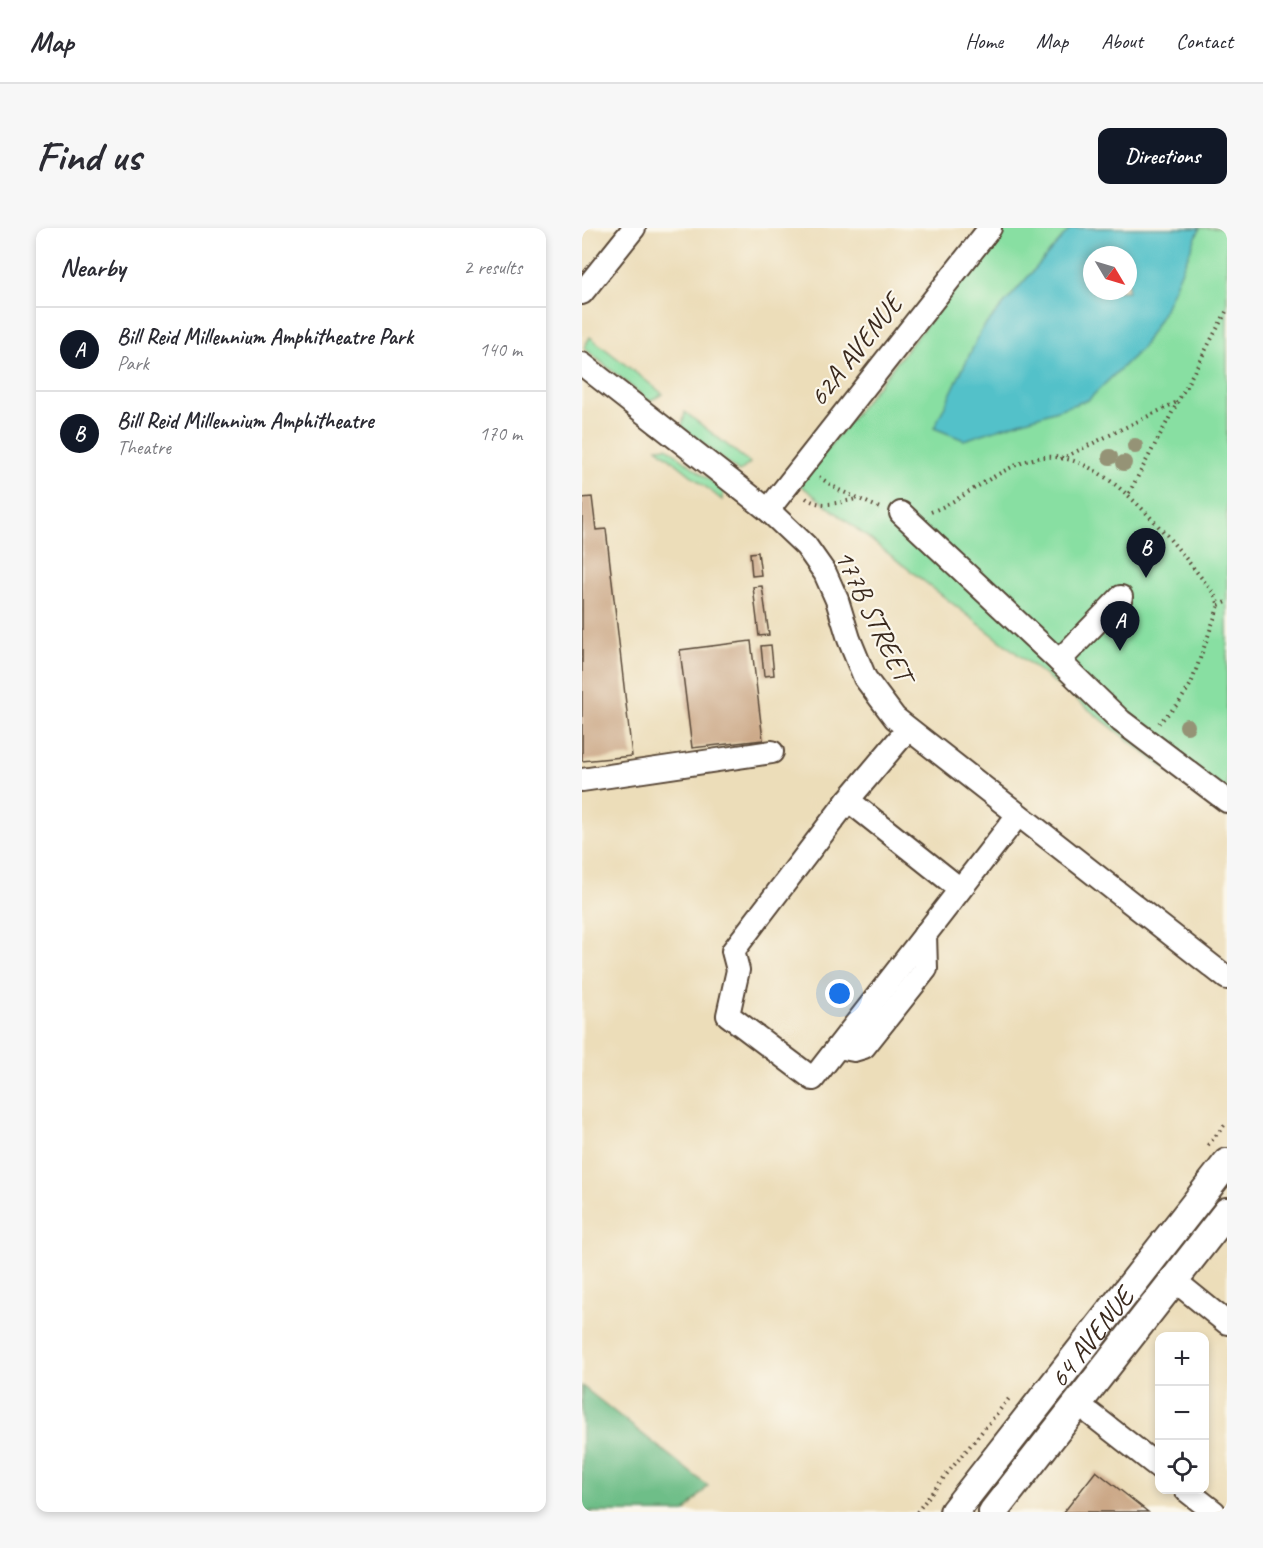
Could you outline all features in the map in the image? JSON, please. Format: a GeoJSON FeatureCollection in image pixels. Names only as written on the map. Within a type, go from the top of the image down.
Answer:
{"type":"FeatureCollection","features":[{"type":"Feature","properties":{"kind":"main road","name":"64 AVENUE"},"geometry":{"type":"LineString","coordinates":[[954,1512],[1227,1163]]}},
{"type":"Feature","properties":{"kind":"main road","name":"64 AVENUE"},"geometry":{"type":"LineString","coordinates":[[993,1512],[1227,1212]]}},
{"type":"Feature","properties":{"kind":"street"},"geometry":{"type":"LineString","coordinates":[[582,293],[634,228]]}},
{"type":"Feature","properties":{"kind":"street","name":"62A AVENUE"},"geometry":{"type":"LineString","coordinates":[[768,510],[990,228]]}},
{"type":"Feature","properties":{"kind":"street","name":"177B STREET"},"geometry":{"type":"LineString","coordinates":[[582,364],[768,510],[806,546],[825,573],[865,678],[889,711],[908,729],[1018,816],[1227,978]]}},
{"type":"Feature","properties":{"kind":"street"},"geometry":{"type":"LineString","coordinates":[[901,513],[1059,661],[1100,703],[1227,801]]}},
{"type":"Feature","properties":{"kind":"street"},"geometry":{"type":"LineString","coordinates":[[1059,661],[1121,597]]}},
{"type":"Feature","properties":{"kind":"street"},"geometry":{"type":"LineString","coordinates":[[908,729],[848,800],[733,951],[738,970],[728,1015],[813,1079],[1018,816]]}},
{"type":"Feature","properties":{"kind":"street"},"geometry":{"type":"LineString","coordinates":[[582,780],[772,752]]}},
{"type":"Feature","properties":{"kind":"street"},"geometry":{"type":"LineString","coordinates":[[848,800],[960,889]]}},
{"type":"Feature","properties":{"kind":"street"},"geometry":{"type":"LineString","coordinates":[[1174,1280],[1227,1323]]}},
{"type":"Feature","properties":{"kind":"street"},"geometry":{"type":"LineString","coordinates":[[1091,1414],[1155,1464]]}},
{"type":"Feature","properties":{"kind":"street"},"geometry":{"type":"LineString","coordinates":[[1191,1494],[1215,1512]]}},
{"type":"Feature","properties":{"kind":"path"},"geometry":{"type":"LineString","coordinates":[[1129,493],[1227,310]]}},
{"type":"Feature","properties":{"kind":"path"},"geometry":{"type":"LineString","coordinates":[[1060,459],[1178,402]]}},
{"type":"Feature","properties":{"kind":"path"},"geometry":{"type":"LineString","coordinates":[[811,472],[858,499],[901,513],[931,512],[1003,471],[1034,459],[1060,459],[1090,468],[1129,493],[1214,592],[1219,605],[1186,694],[1143,738]]}},
{"type":"Feature","properties":{"kind":"path"},"geometry":{"type":"LineString","coordinates":[[807,498],[813,503],[825,505],[858,499]]}},
{"type":"Feature","properties":{"kind":"path"},"geometry":{"type":"LineString","coordinates":[[1219,605],[1227,602]]}},
{"type":"Feature","properties":{"kind":"green space"},"geometry":{"type":"Polygon","coordinates":[[[1004,228],[1227,228],[1227,817],[799,484],[1004,228]]]}},
{"type":"Feature","properties":{"kind":"green space"},"geometry":{"type":"Polygon","coordinates":[[[590,337],[663,394],[649,401],[584,348],[590,337]]]}},
{"type":"Feature","properties":{"kind":"green space"},"geometry":{"type":"Polygon","coordinates":[[[685,412],[750,463],[739,472],[682,427],[685,412]]]}},
{"type":"Feature","properties":{"kind":"green space"},"geometry":{"type":"Polygon","coordinates":[[[667,447],[724,491],[722,500],[657,448],[667,447]]]}},
{"type":"Feature","properties":{"kind":"green space"},"geometry":{"type":"Polygon","coordinates":[[[582,1386],[708,1486],[685,1512],[582,1512],[582,1386]]]}},
{"type":"Feature","properties":{"kind":"water"},"geometry":{"type":"Polygon","coordinates":[[[1071,228],[1200,228],[1164,311],[1142,348],[1088,400],[964,440],[934,428],[982,329],[1071,228]]]}},
{"type":"Feature","properties":{"kind":"building"},"geometry":{"type":"Polygon","coordinates":[[[592,497],[596,530],[606,529],[632,756],[582,761],[582,498],[592,497]]]}},
{"type":"Feature","properties":{"kind":"building"},"geometry":{"type":"Polygon","coordinates":[[[758,552],[761,575],[752,576],[750,553],[758,552]]]}},
{"type":"Feature","properties":{"kind":"building"},"geometry":{"type":"Polygon","coordinates":[[[762,586],[769,635],[759,636],[753,587],[762,586]]]}},
{"type":"Feature","properties":{"kind":"building"},"geometry":{"type":"Polygon","coordinates":[[[751,641],[763,740],[692,748],[680,650],[751,641]]]}},
{"type":"Feature","properties":{"kind":"building"},"geometry":{"type":"Polygon","coordinates":[[[771,645],[774,675],[764,676],[761,646],[771,645]]]}},
{"type":"Feature","properties":{"kind":"building"},"geometry":{"type":"Polygon","coordinates":[[[1096,1471],[1148,1512],[1064,1512],[1096,1471]]]}},
{"type":"Feature","properties":{"kind":"place","name":"Bill Reid Millennium Amphitheatre"},"geometry":{"type":"Point","coordinates":[1146,578]}},
{"type":"Feature","properties":{"kind":"place","name":"Bill Reid Millennium Amphitheatre Park"},"geometry":{"type":"Point","coordinates":[1120,651]}}]}
